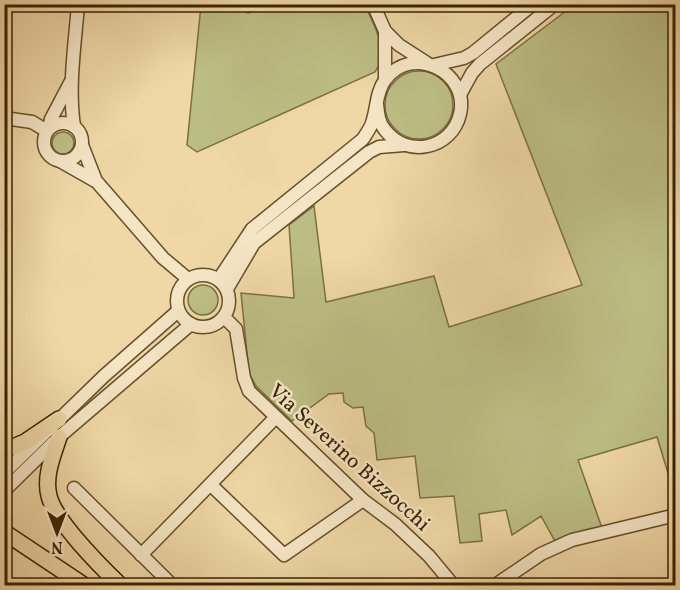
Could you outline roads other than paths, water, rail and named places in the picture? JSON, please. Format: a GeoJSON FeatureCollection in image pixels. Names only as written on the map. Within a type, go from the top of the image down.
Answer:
{"type":"FeatureCollection","features":[{"type":"Feature","properties":{"kind":"main road"},"geometry":{"type":"LineString","coordinates":[[4,451],[25,442],[59,419]]}},
{"type":"Feature","properties":{"kind":"main road"},"geometry":{"type":"LineString","coordinates":[[59,437],[48,470],[48,496],[60,520],[121,585]]}},
{"type":"Feature","properties":{"kind":"main road"},"geometry":{"type":"LineString","coordinates":[[4,532],[85,585]]}},
{"type":"Feature","properties":{"kind":"street"},"geometry":{"type":"LineString","coordinates":[[78,4],[72,113],[74,126],[81,135],[82,145],[97,183]]}},
{"type":"Feature","properties":{"kind":"street"},"geometry":{"type":"LineString","coordinates":[[373,4],[385,31],[399,45],[451,77],[460,94],[462,108],[453,132],[431,146],[418,148],[394,139],[384,129],[378,118],[376,104]]}},
{"type":"Feature","properties":{"kind":"street"},"geometry":{"type":"LineString","coordinates":[[163,258],[177,292],[176,301],[182,318],[199,327],[208,327],[217,323],[224,317],[229,303],[223,284],[252,229],[363,139],[371,126],[379,91],[385,79],[404,65],[431,64],[464,58],[533,4]]}},
{"type":"Feature","properties":{"kind":"street"},"geometry":{"type":"LineString","coordinates":[[460,94],[480,64],[555,4]]}},
{"type":"Feature","properties":{"kind":"street"},"geometry":{"type":"LineString","coordinates":[[385,31],[385,79]]}},
{"type":"Feature","properties":{"kind":"street"},"geometry":{"type":"LineString","coordinates":[[73,76],[51,119],[44,142],[46,152],[54,160],[60,161],[72,159],[80,151],[82,145]]}},
{"type":"Feature","properties":{"kind":"street"},"geometry":{"type":"LineString","coordinates":[[4,118],[32,122],[48,130]]}},
{"type":"Feature","properties":{"kind":"street"},"geometry":{"type":"LineString","coordinates":[[48,130],[64,123],[74,126]]}},
{"type":"Feature","properties":{"kind":"street"},"geometry":{"type":"LineString","coordinates":[[223,284],[254,243],[369,152],[379,147],[405,145]]}},
{"type":"Feature","properties":{"kind":"street"},"geometry":{"type":"LineString","coordinates":[[60,161],[97,183],[163,258],[188,279]]}},
{"type":"Feature","properties":{"kind":"street"},"geometry":{"type":"LineString","coordinates":[[177,292],[188,279],[203,274],[223,284]]}},
{"type":"Feature","properties":{"kind":"street"},"geometry":{"type":"LineString","coordinates":[[4,473],[104,375],[178,311]]}},
{"type":"Feature","properties":{"kind":"street","name":"Via Severino Bizzocchi"},"geometry":{"type":"LineString","coordinates":[[224,317],[236,329],[244,378],[249,391],[363,500],[395,524],[429,556],[454,585]]}},
{"type":"Feature","properties":{"kind":"street"},"geometry":{"type":"LineString","coordinates":[[4,491],[59,437],[191,324]]}},
{"type":"Feature","properties":{"kind":"street"},"geometry":{"type":"LineString","coordinates":[[141,555],[276,417]]}},
{"type":"Feature","properties":{"kind":"street"},"geometry":{"type":"LineString","coordinates":[[211,485],[284,555],[363,500]]}},
{"type":"Feature","properties":{"kind":"street"},"geometry":{"type":"LineString","coordinates":[[74,488],[173,585]]}},
{"type":"Feature","properties":{"kind":"street"},"geometry":{"type":"LineString","coordinates":[[494,585],[541,554],[572,540],[675,515]]}}]}
